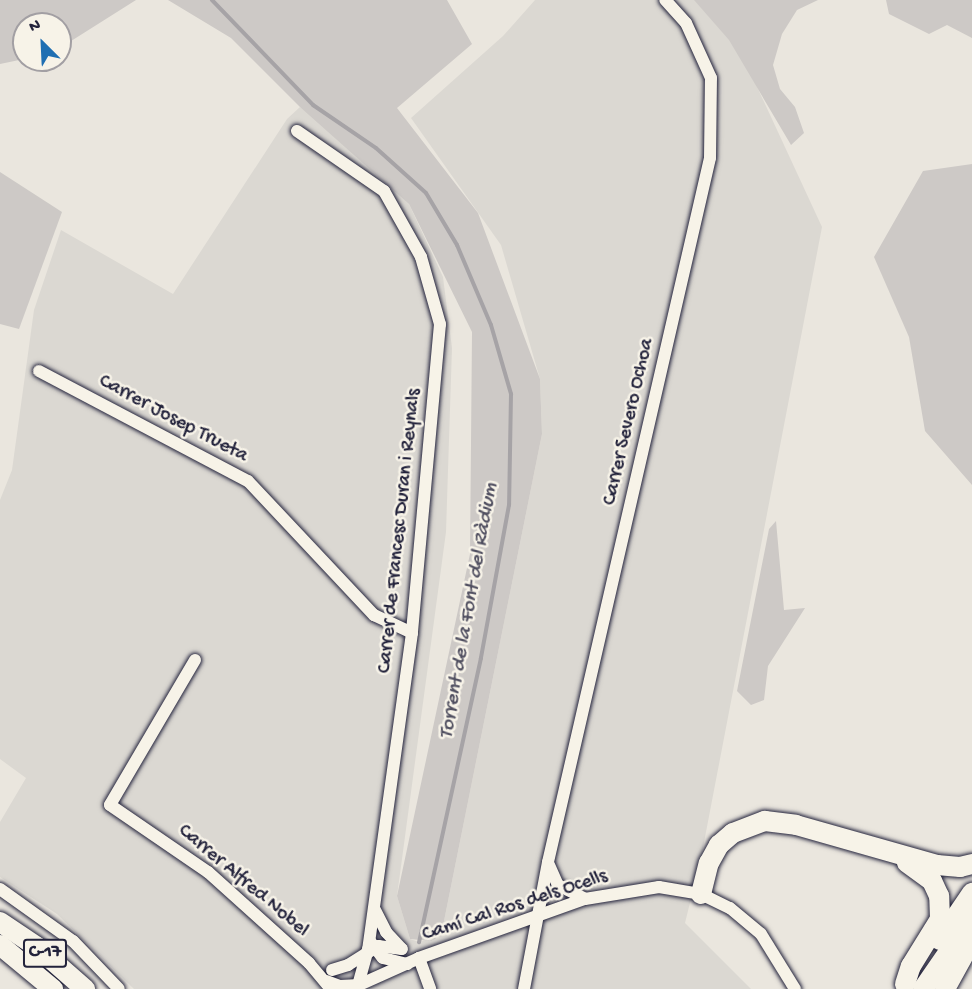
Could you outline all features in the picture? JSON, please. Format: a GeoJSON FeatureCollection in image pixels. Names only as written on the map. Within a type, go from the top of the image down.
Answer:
{"type":"FeatureCollection","features":[{"type":"Feature","properties":{"kind":"highway"},"geometry":{"type":"LineString","coordinates":[[701,894],[709,863],[719,845],[733,833],[765,821],[796,825],[895,855],[948,867],[972,864]]}},
{"type":"Feature","properties":{"kind":"highway"},"geometry":{"type":"LineString","coordinates":[[895,855],[926,874],[939,896],[940,908],[936,929],[911,966],[910,987]]}},
{"type":"Feature","properties":{"kind":"highway"},"geometry":{"type":"LineString","coordinates":[[910,987],[972,893]]}},
{"type":"Feature","properties":{"kind":"highway"},"geometry":{"type":"LineString","coordinates":[[910,987],[972,918]]}},
{"type":"Feature","properties":{"kind":"highway","name":"C-17"},"geometry":{"type":"LineString","coordinates":[[0,922],[36,946],[85,989]]}},
{"type":"Feature","properties":{"kind":"highway"},"geometry":{"type":"LineString","coordinates":[[945,989],[972,940]]}},
{"type":"Feature","properties":{"kind":"highway","name":"C-17"},"geometry":{"type":"LineString","coordinates":[[0,945],[53,989]]}},
{"type":"Feature","properties":{"kind":"street","name":"Carrer Severo Ochoa"},"geometry":{"type":"LineString","coordinates":[[524,989],[548,862],[710,158],[711,78],[686,23],[665,0]]}},
{"type":"Feature","properties":{"kind":"street","name":"Carrer de Francesc Duran i Reynals"},"geometry":{"type":"LineString","coordinates":[[297,131],[384,191],[421,257],[440,324],[412,633],[370,945],[358,987]]}},
{"type":"Feature","properties":{"kind":"street","name":"Carrer Josep Trueta"},"geometry":{"type":"LineString","coordinates":[[39,371],[248,481],[374,615],[412,633]]}},
{"type":"Feature","properties":{"kind":"street","name":"Carrer Alfred Nobel"},"geometry":{"type":"LineString","coordinates":[[195,660],[110,805],[185,853],[329,980],[358,987]]}},
{"type":"Feature","properties":{"kind":"street"},"geometry":{"type":"LineString","coordinates":[[548,862],[558,885],[585,899]]}},
{"type":"Feature","properties":{"kind":"street","name":"Camí Cal Ros dels Ocells"},"geometry":{"type":"LineString","coordinates":[[358,987],[413,961],[585,899],[659,887],[701,894],[730,908],[761,934],[795,989]]}},
{"type":"Feature","properties":{"kind":"street"},"geometry":{"type":"LineString","coordinates":[[0,889],[73,941],[119,989]]}},
{"type":"Feature","properties":{"kind":"street","name":"Camí Cal Ros dels Ocells"},"geometry":{"type":"LineString","coordinates":[[374,907],[386,932],[413,961]]}},
{"type":"Feature","properties":{"kind":"street"},"geometry":{"type":"LineString","coordinates":[[329,980],[370,945]]}},
{"type":"Feature","properties":{"kind":"street","name":"Camí Cal Ros dels Ocells"},"geometry":{"type":"LineString","coordinates":[[370,945],[402,949]]}},
{"type":"Feature","properties":{"kind":"street","name":"Camí Cal Ros dels Ocells"},"geometry":{"type":"LineString","coordinates":[[370,945],[383,958],[413,961]]}},
{"type":"Feature","properties":{"kind":"street"},"geometry":{"type":"LineString","coordinates":[[413,961],[430,989]]}},
{"type":"Feature","properties":{"kind":"shaded area"},"geometry":{"type":"Polygon","coordinates":[[[0,0],[136,0],[72,40],[72,12],[12,12],[12,62],[0,64],[0,0]]]}},
{"type":"Feature","properties":{"kind":"shaded area"},"geometry":{"type":"Polygon","coordinates":[[[168,0],[447,0],[472,44],[397,108],[478,213],[540,379],[542,434],[441,936],[431,941],[410,939],[397,896],[470,554],[472,332],[409,204],[300,107],[231,38],[168,0]]]}},
{"type":"Feature","properties":{"kind":"shaded area"},"geometry":{"type":"Polygon","coordinates":[[[535,0],[703,0],[733,35],[822,227],[701,858],[685,923],[751,989],[134,989],[57,914],[0,877],[0,822],[26,778],[0,759],[0,500],[12,470],[34,310],[61,230],[173,294],[287,119],[300,107],[369,158],[409,204],[443,277],[452,348],[446,532],[397,896],[410,939],[419,942],[441,936],[542,434],[540,379],[501,245],[411,118],[503,36],[535,0]]]}},
{"type":"Feature","properties":{"kind":"shaded area"},"geometry":{"type":"Polygon","coordinates":[[[694,0],[818,0],[797,10],[782,34],[773,65],[780,89],[795,107],[804,133],[791,145],[729,40],[694,0]]]}},
{"type":"Feature","properties":{"kind":"shaded area"},"geometry":{"type":"Polygon","coordinates":[[[886,0],[972,0],[972,38],[947,25],[929,34],[889,14],[886,0]]]}},
{"type":"Feature","properties":{"kind":"shaded area"},"geometry":{"type":"Polygon","coordinates":[[[972,164],[972,485],[925,431],[909,337],[874,257],[923,171],[972,164]]]}},
{"type":"Feature","properties":{"kind":"shaded area"},"geometry":{"type":"Polygon","coordinates":[[[0,172],[62,212],[19,329],[0,324],[0,172]]]}},
{"type":"Feature","properties":{"kind":"shaded area"},"geometry":{"type":"Polygon","coordinates":[[[776,521],[784,610],[805,608],[768,666],[764,700],[751,705],[737,691],[769,529],[776,521]]]}},
{"type":"Feature","properties":{"kind":"waterway","name":"Torrent de la Font del Ràdium"},"geometry":{"type":"LineString","coordinates":[[212,0],[313,105],[376,148],[426,193],[457,245],[491,325],[511,394],[509,505],[481,658],[419,942]]}}]}
